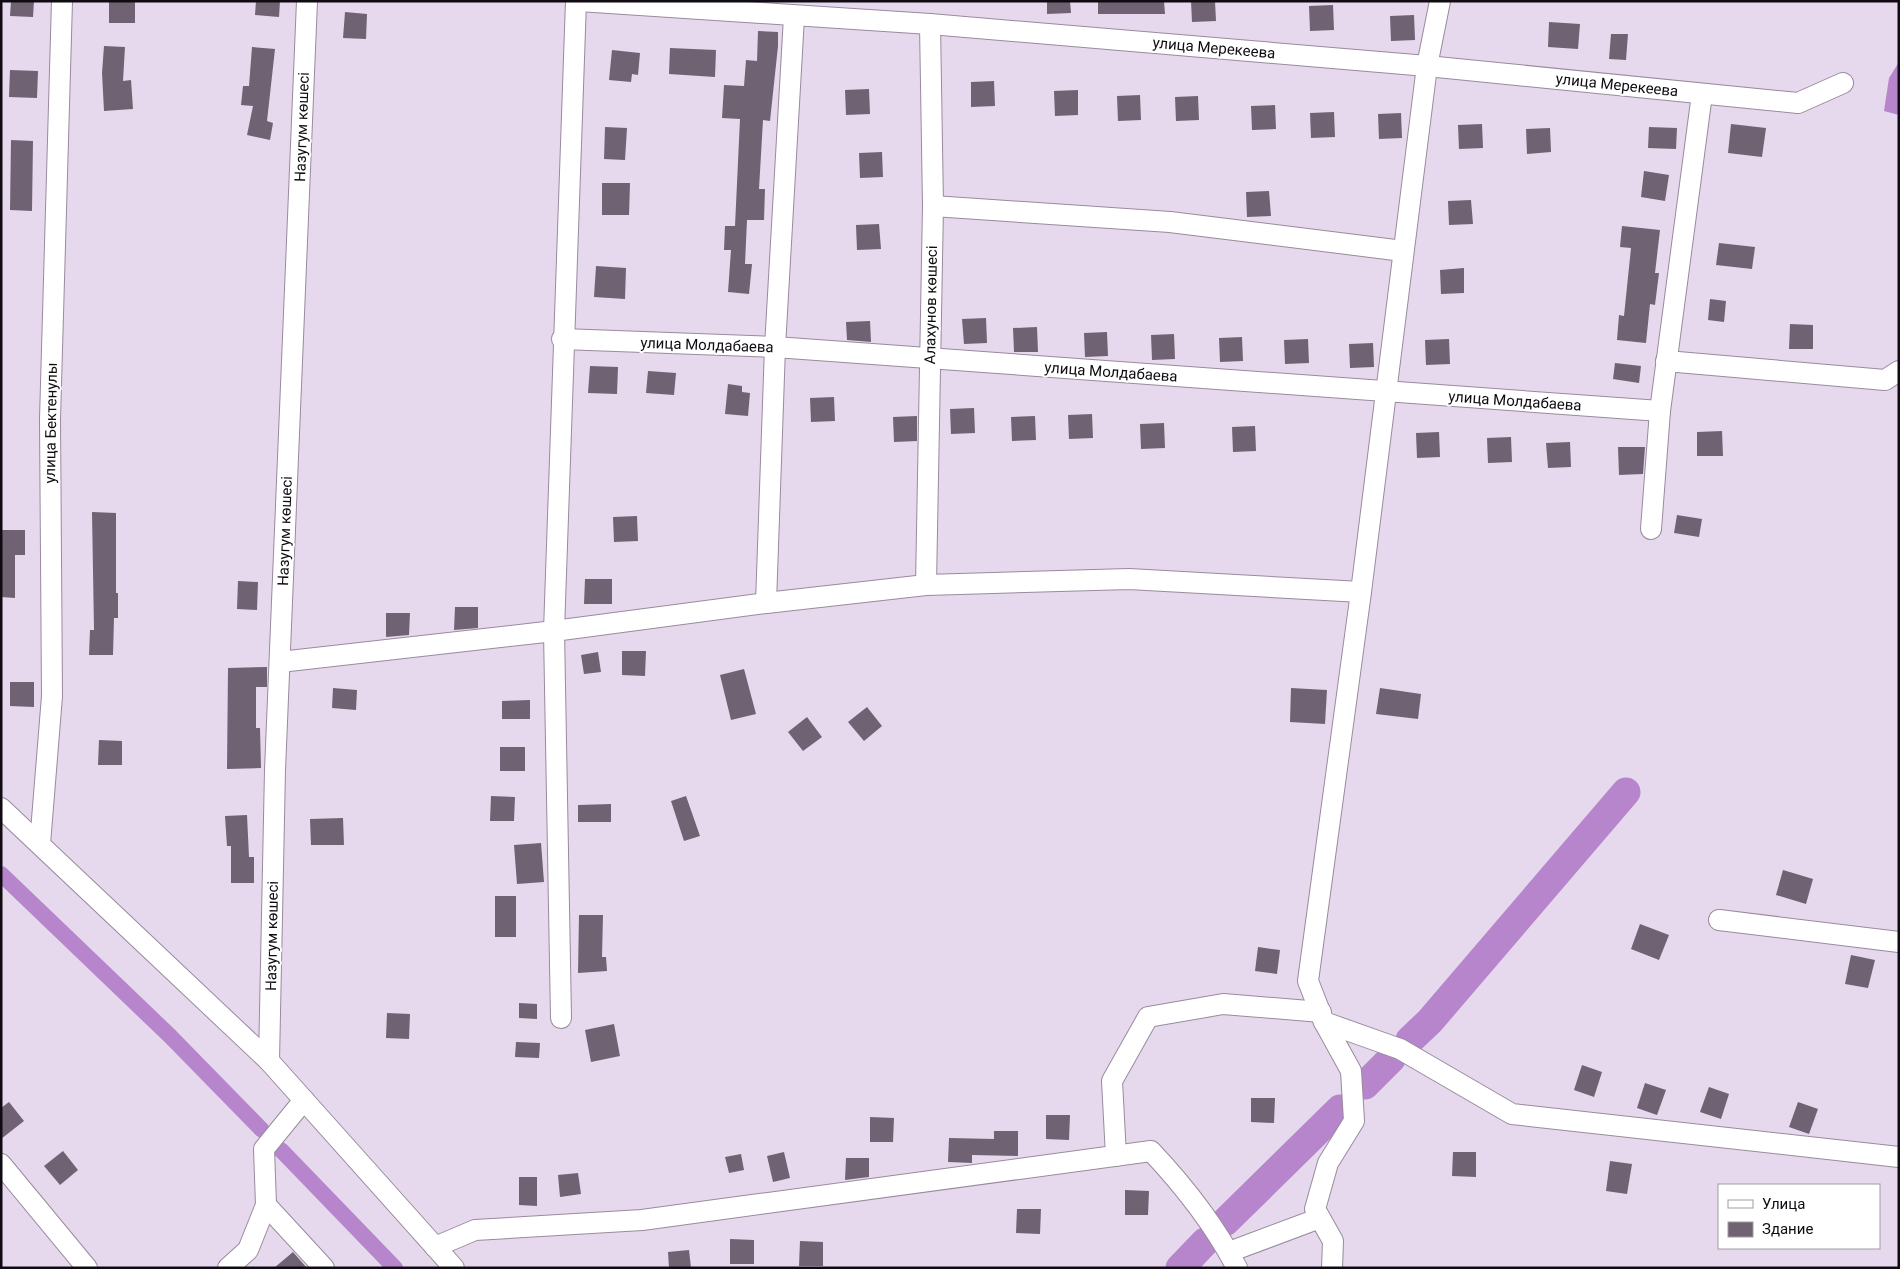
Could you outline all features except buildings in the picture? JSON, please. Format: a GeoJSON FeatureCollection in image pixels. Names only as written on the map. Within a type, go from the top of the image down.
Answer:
{"type":"FeatureCollection","features":[{"type":"Feature","properties":{"kind":"street","name":"улица Бектенулы"},"geometry":{"type":"LineString","coordinates":[[40,844],[52,696],[50,419],[62,1]]}},
{"type":"Feature","properties":{"kind":"street","name":"Назугум көшесі"},"geometry":{"type":"LineString","coordinates":[[269,1062],[280,662],[307,1]]}},
{"type":"Feature","properties":{"kind":"street"},"geometry":{"type":"LineString","coordinates":[[561,1018],[554,631],[562,339],[577,1]]}},
{"type":"Feature","properties":{"kind":"street","name":"улица Мерекеева"},"geometry":{"type":"LineString","coordinates":[[577,1],[794,17],[930,24],[1427,66],[1798,103],[1844,83]]}},
{"type":"Feature","properties":{"kind":"street"},"geometry":{"type":"LineString","coordinates":[[1332,1268],[1333,1241],[1315,1209],[1328,1163],[1354,1122],[1351,1071],[1322,1017],[1308,981],[1361,592],[1427,66],[1440,1]]}},
{"type":"Feature","properties":{"kind":"street"},"geometry":{"type":"LineString","coordinates":[[766,603],[775,348],[794,17]]}},
{"type":"Feature","properties":{"kind":"street","name":"Алахунов көшесі"},"geometry":{"type":"LineString","coordinates":[[926,586],[933,206],[930,24]]}},
{"type":"Feature","properties":{"kind":"street"},"geometry":{"type":"LineString","coordinates":[[1651,529],[1660,411],[1702,94]]}},
{"type":"Feature","properties":{"kind":"street"},"geometry":{"type":"LineString","coordinates":[[933,206],[1170,222],[1403,251]]}},
{"type":"Feature","properties":{"kind":"street","name":"улица Молдабаева"},"geometry":{"type":"LineString","coordinates":[[562,339],[775,348],[1660,411]]}},
{"type":"Feature","properties":{"kind":"street"},"geometry":{"type":"LineString","coordinates":[[1666,361],[1885,380],[1899,371]]}},
{"type":"Feature","properties":{"kind":"street"},"geometry":{"type":"LineString","coordinates":[[280,662],[554,631],[766,603],[926,586],[1129,579],[1361,592]]}},
{"type":"Feature","properties":{"kind":"street"},"geometry":{"type":"LineString","coordinates":[[1,808],[269,1062],[454,1268]]}},
{"type":"Feature","properties":{"kind":"street"},"geometry":{"type":"LineString","coordinates":[[1719,920],[1899,942]]}},
{"type":"Feature","properties":{"kind":"street"},"geometry":{"type":"LineString","coordinates":[[1116,1156],[1112,1080],[1148,1017],[1223,1004],[1322,1017],[1400,1049],[1512,1114],[1899,1157]]}},
{"type":"Feature","properties":{"kind":"street"},"geometry":{"type":"LineString","coordinates":[[228,1268],[248,1250],[266,1205],[264,1149],[304,1100]]}},
{"type":"Feature","properties":{"kind":"street"},"geometry":{"type":"LineString","coordinates":[[435,1247],[476,1230],[642,1220],[1150,1151],[1184,1187],[1233,1260],[1320,1218]]}},
{"type":"Feature","properties":{"kind":"street"},"geometry":{"type":"LineString","coordinates":[[1,1164],[86,1268]]}},
{"type":"Feature","properties":{"kind":"street"},"geometry":{"type":"LineString","coordinates":[[266,1205],[324,1268]]}},
{"type":"Feature","properties":{"kind":"shaded area"},"geometry":{"type":"Polygon","coordinates":[[[1899,62],[1899,115],[1884,111],[1889,78],[1899,62]]]}},
{"type":"Feature","properties":{"kind":"waterway"},"geometry":{"type":"LineString","coordinates":[[1410,1040],[1430,1021],[1626,792]]}},
{"type":"Feature","properties":{"kind":"waterway"},"geometry":{"type":"LineString","coordinates":[[1,874],[170,1036],[262,1130]]}},
{"type":"Feature","properties":{"kind":"waterway"},"geometry":{"type":"LineString","coordinates":[[1365,1085],[1391,1059]]}},
{"type":"Feature","properties":{"kind":"waterway"},"geometry":{"type":"LineString","coordinates":[[1225,1222],[1340,1109]]}},
{"type":"Feature","properties":{"kind":"waterway"},"geometry":{"type":"LineString","coordinates":[[281,1150],[395,1268]]}},
{"type":"Feature","properties":{"kind":"waterway"},"geometry":{"type":"LineString","coordinates":[[1180,1268],[1205,1242]]}}]}
